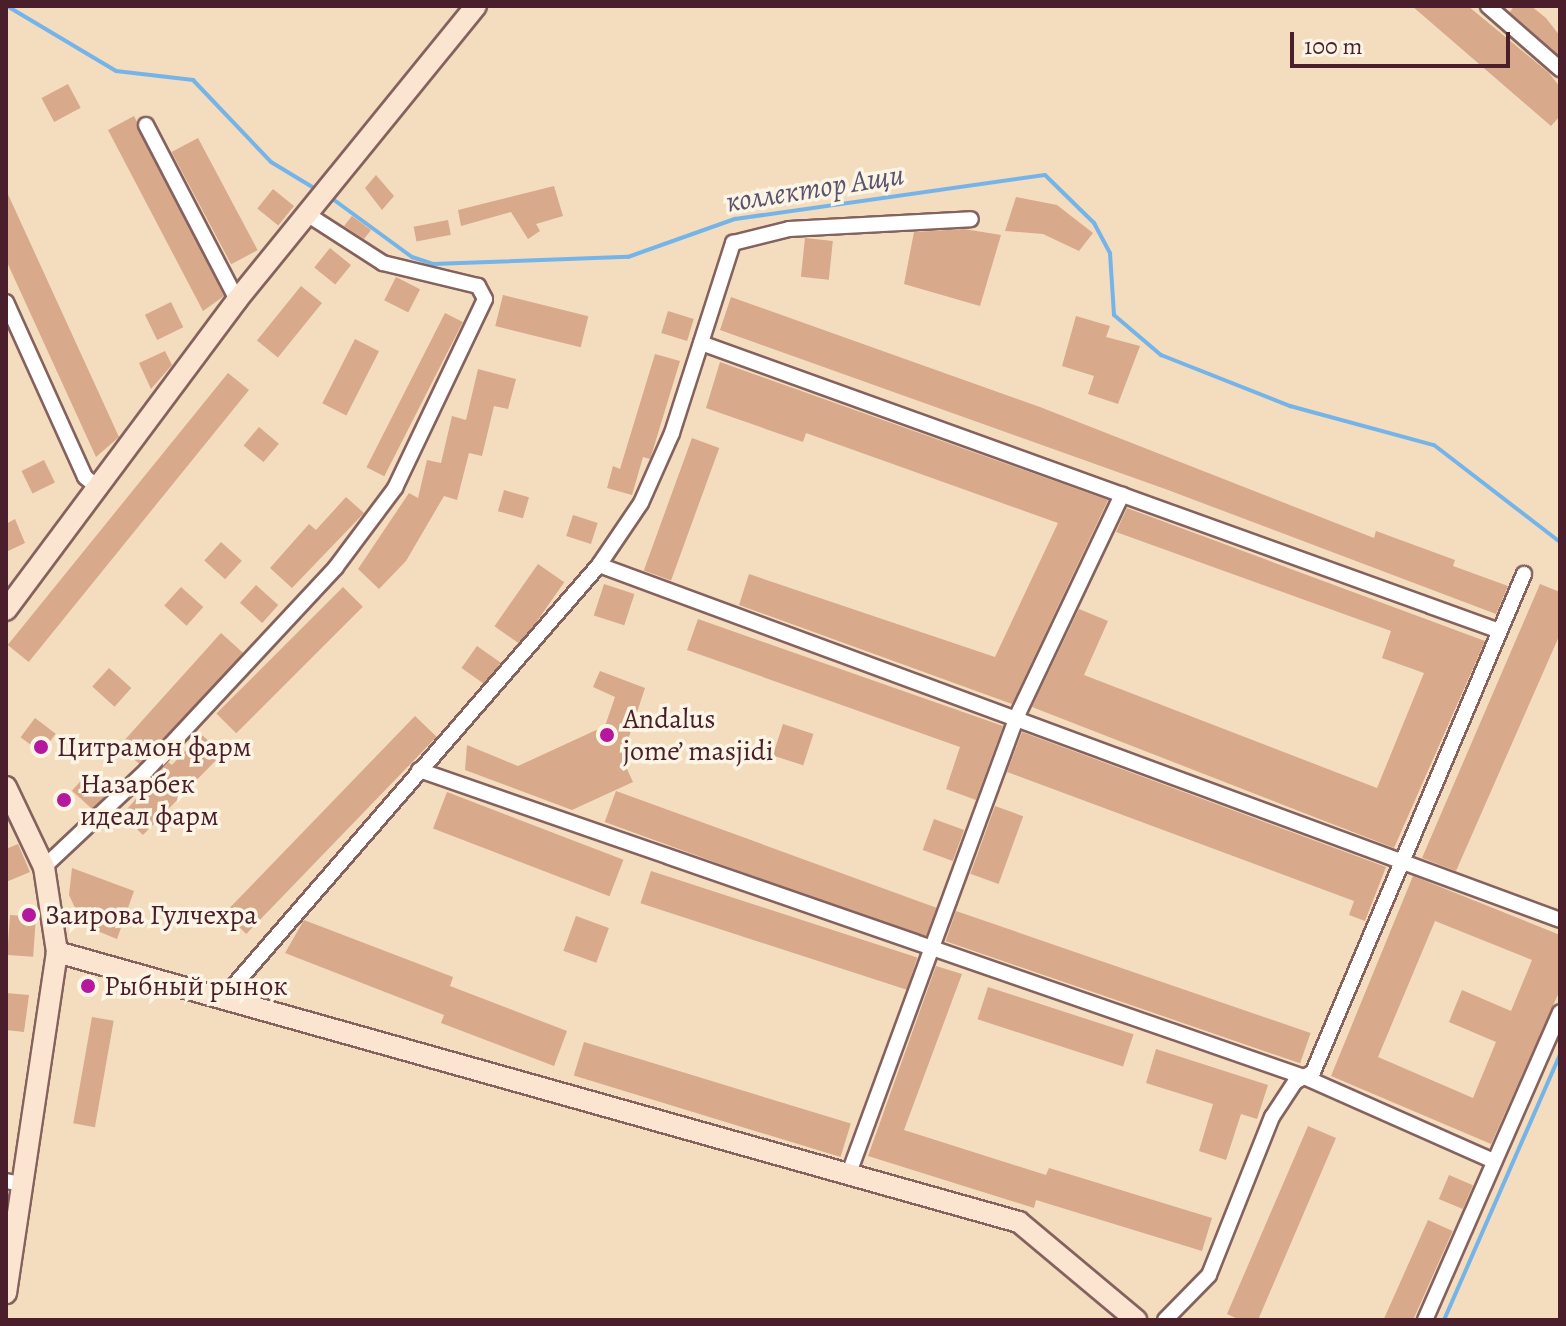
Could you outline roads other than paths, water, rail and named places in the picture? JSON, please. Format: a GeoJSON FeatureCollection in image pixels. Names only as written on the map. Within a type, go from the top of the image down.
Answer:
{"type":"FeatureCollection","features":[{"type":"Feature","properties":{"kind":"main road"},"geometry":{"type":"LineString","coordinates":[[6,610],[100,489],[237,300],[314,211],[476,6]]}},
{"type":"Feature","properties":{"kind":"main road"},"geometry":{"type":"LineString","coordinates":[[6,787],[44,867],[57,952],[14,1182],[6,1293]]}},
{"type":"Feature","properties":{"kind":"main road"},"geometry":{"type":"LineString","coordinates":[[57,952],[1019,1222],[1136,1320]]}},
{"type":"Feature","properties":{"kind":"street"},"geometry":{"type":"LineString","coordinates":[[1488,6],[1560,69]]}},
{"type":"Feature","properties":{"kind":"street"},"geometry":{"type":"LineString","coordinates":[[146,125],[237,300]]}},
{"type":"Feature","properties":{"kind":"street"},"geometry":{"type":"LineString","coordinates":[[44,867],[147,770],[336,567],[395,488],[485,299],[478,286],[383,263],[314,211]]}},
{"type":"Feature","properties":{"kind":"street"},"geometry":{"type":"LineString","coordinates":[[224,997],[599,565],[641,503],[672,433],[733,243],[789,229],[971,219]]}},
{"type":"Feature","properties":{"kind":"street"},"geometry":{"type":"LineString","coordinates":[[6,302],[85,477],[100,489]]}},
{"type":"Feature","properties":{"kind":"street"},"geometry":{"type":"LineString","coordinates":[[701,343],[1497,630]]}},
{"type":"Feature","properties":{"kind":"street"},"geometry":{"type":"LineString","coordinates":[[849,1173],[1017,716],[1122,495]]}},
{"type":"Feature","properties":{"kind":"street"},"geometry":{"type":"LineString","coordinates":[[599,565],[1402,858],[1560,920]]}},
{"type":"Feature","properties":{"kind":"street"},"geometry":{"type":"LineString","coordinates":[[1165,1320],[1209,1275],[1272,1117],[1295,1082],[1313,1072],[1497,630],[1524,574]]}},
{"type":"Feature","properties":{"kind":"street"},"geometry":{"type":"LineString","coordinates":[[419,770],[933,945],[1304,1077],[1494,1161]]}},
{"type":"Feature","properties":{"kind":"street"},"geometry":{"type":"LineString","coordinates":[[1425,1320],[1560,1012]]}},
{"type":"Feature","properties":{"kind":"waterway","name":"коллектор Ащи"},"geometry":{"type":"LineString","coordinates":[[7,6],[116,71],[193,80],[271,162],[319,191]]}},
{"type":"Feature","properties":{"kind":"waterway","name":"коллектор Ащи"},"geometry":{"type":"LineString","coordinates":[[330,197],[412,257],[433,264],[628,257],[735,219],[1045,175],[1094,223],[1110,253],[1114,315],[1161,355],[1290,406],[1434,445],[1560,542]]}},
{"type":"Feature","properties":{"kind":"waterway"},"geometry":{"type":"LineString","coordinates":[[1444,1320],[1560,1054]]}},
{"type":"Feature","properties":{"kind":"place","name":"Andalus jome’ masjidi"},"geometry":{"type":"Point","coordinates":[607,735]}},
{"type":"Feature","properties":{"kind":"place","name":"Цитрамон фарм"},"geometry":{"type":"Point","coordinates":[41,747]}},
{"type":"Feature","properties":{"kind":"place","name":"Назарбек идеал фарм"},"geometry":{"type":"Point","coordinates":[64,800]}},
{"type":"Feature","properties":{"kind":"place","name":"Заирова Гулчехра"},"geometry":{"type":"Point","coordinates":[29,915]}},
{"type":"Feature","properties":{"kind":"place","name":"Рыбный рынок"},"geometry":{"type":"Point","coordinates":[88,986]}}]}
